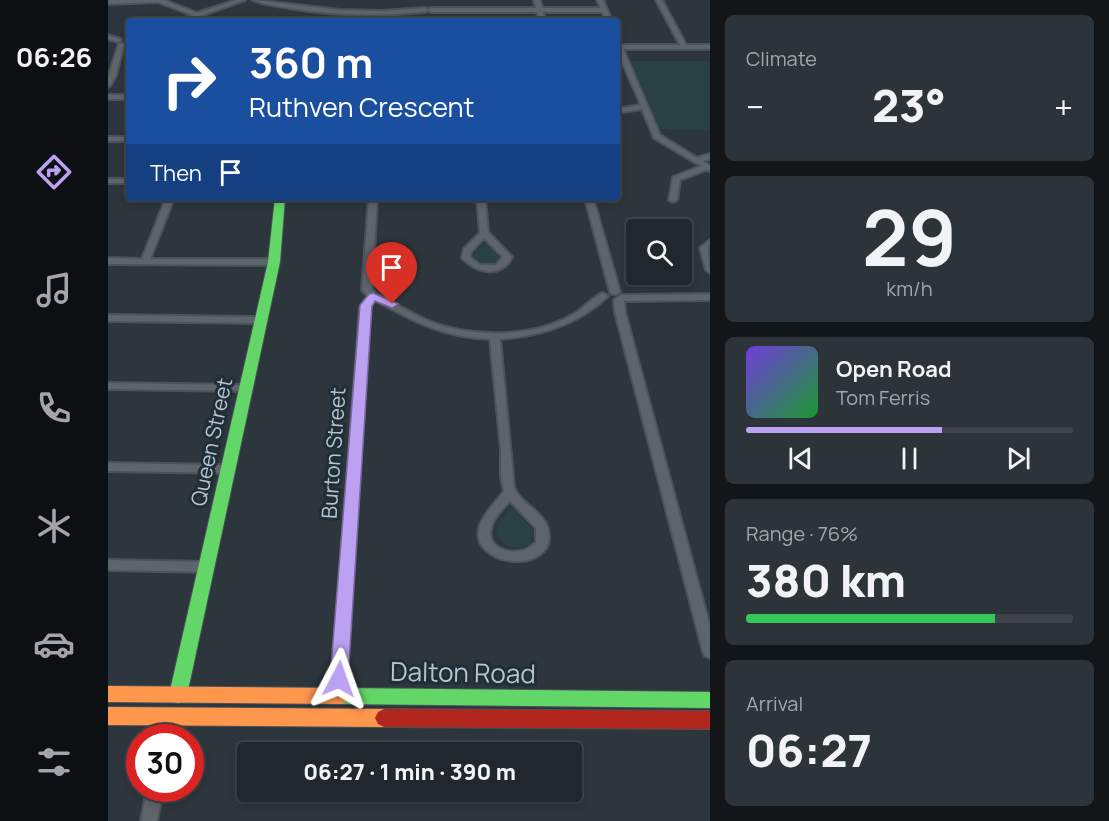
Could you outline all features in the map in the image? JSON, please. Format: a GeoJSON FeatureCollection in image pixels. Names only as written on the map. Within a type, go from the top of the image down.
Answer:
{"type":"FeatureCollection","features":[{"type":"Feature","properties":{"kind":"main road","name":"Queen Street"},"geometry":{"type":"LineString","coordinates":[[178,695],[274,262],[280,201]]}},
{"type":"Feature","properties":{"kind":"main road","name":"Dalton Road"},"geometry":{"type":"LineString","coordinates":[[108,694],[710,700]]}},
{"type":"Feature","properties":{"kind":"main road","name":"Burton Street"},"geometry":{"type":"LineString","coordinates":[[336,717],[338,696]]}},
{"type":"Feature","properties":{"kind":"main road","name":"Dalton Road"},"geometry":{"type":"LineString","coordinates":[[108,716],[710,720]]}},
{"type":"Feature","properties":{"kind":"street"},"geometry":{"type":"LineString","coordinates":[[108,2],[160,0],[196,15]]}},
{"type":"Feature","properties":{"kind":"street"},"geometry":{"type":"LineString","coordinates":[[188,18],[241,0]]}},
{"type":"Feature","properties":{"kind":"street"},"geometry":{"type":"LineString","coordinates":[[257,0],[315,11],[345,13],[604,10]]}},
{"type":"Feature","properties":{"kind":"street"},"geometry":{"type":"LineString","coordinates":[[414,0],[427,11]]}},
{"type":"Feature","properties":{"kind":"street"},"geometry":{"type":"LineString","coordinates":[[537,0],[541,18]]}},
{"type":"Feature","properties":{"kind":"street"},"geometry":{"type":"LineString","coordinates":[[600,0],[608,18]]}},
{"type":"Feature","properties":{"kind":"street"},"geometry":{"type":"LineString","coordinates":[[659,0],[684,47]]}},
{"type":"Feature","properties":{"kind":"street"},"geometry":{"type":"LineString","coordinates":[[310,18],[315,11]]}},
{"type":"Feature","properties":{"kind":"street"},"geometry":{"type":"LineString","coordinates":[[342,18],[345,13]]}},
{"type":"Feature","properties":{"kind":"street"},"geometry":{"type":"LineString","coordinates":[[108,85],[113,75],[115,43]]}},
{"type":"Feature","properties":{"kind":"street"},"geometry":{"type":"LineString","coordinates":[[620,44],[710,47]]}},
{"type":"Feature","properties":{"kind":"street"},"geometry":{"type":"LineString","coordinates":[[620,49],[657,136],[708,168]]}},
{"type":"Feature","properties":{"kind":"street"},"geometry":{"type":"LineString","coordinates":[[108,98],[126,98]]}},
{"type":"Feature","properties":{"kind":"street"},"geometry":{"type":"LineString","coordinates":[[620,110],[643,106]]}},
{"type":"Feature","properties":{"kind":"street"},"geometry":{"type":"LineString","coordinates":[[108,139],[126,139]]}},
{"type":"Feature","properties":{"kind":"street"},"geometry":{"type":"LineString","coordinates":[[696,161],[710,156]]}},
{"type":"Feature","properties":{"kind":"street"},"geometry":{"type":"LineString","coordinates":[[673,200],[676,179],[708,168]]}},
{"type":"Feature","properties":{"kind":"street"},"geometry":{"type":"LineString","coordinates":[[108,181],[126,181]]}},
{"type":"Feature","properties":{"kind":"street"},"geometry":{"type":"LineString","coordinates":[[145,261],[169,201]]}},
{"type":"Feature","properties":{"kind":"street","name":"Burton Street"},"geometry":{"type":"LineString","coordinates":[[338,696],[365,308],[373,296],[367,290],[373,201]]}},
{"type":"Feature","properties":{"kind":"street"},"geometry":{"type":"LineString","coordinates":[[481,201],[484,233],[507,253],[505,264],[494,268],[482,268],[472,265],[466,258],[467,251],[484,233]]}},
{"type":"Feature","properties":{"kind":"street"},"geometry":{"type":"LineString","coordinates":[[590,201],[613,297],[710,652]]}},
{"type":"Feature","properties":{"kind":"street"},"geometry":{"type":"LineString","coordinates":[[710,243],[703,252],[710,270]]}},
{"type":"Feature","properties":{"kind":"street"},"geometry":{"type":"LineString","coordinates":[[108,261],[274,262]]}},
{"type":"Feature","properties":{"kind":"street"},"geometry":{"type":"LineString","coordinates":[[373,296],[434,326],[464,333],[495,336],[546,328],[574,317],[592,304],[613,297],[710,297]]}},
{"type":"Feature","properties":{"kind":"street"},"geometry":{"type":"LineString","coordinates":[[108,318],[261,320]]}},
{"type":"Feature","properties":{"kind":"street"},"geometry":{"type":"LineString","coordinates":[[495,336],[510,492],[537,519],[543,532],[542,543],[538,548],[522,556],[509,556],[496,551],[484,536],[485,526],[489,519],[510,492]]}},
{"type":"Feature","properties":{"kind":"street"},"geometry":{"type":"LineString","coordinates":[[108,386],[246,388]]}},
{"type":"Feature","properties":{"kind":"street"},"geometry":{"type":"LineString","coordinates":[[108,467],[228,469]]}},
{"type":"Feature","properties":{"kind":"street"},"geometry":{"type":"LineString","coordinates":[[108,565],[207,567]]}},
{"type":"Feature","properties":{"kind":"street"},"geometry":{"type":"LineString","coordinates":[[169,724],[171,716]]}},
{"type":"Feature","properties":{"kind":"street"},"geometry":{"type":"LineString","coordinates":[[149,821],[153,802]]}},
{"type":"Feature","properties":{"kind":"green space"},"geometry":{"type":"Polygon","coordinates":[[[629,61],[710,61],[710,130],[656,129],[629,61]]]}},
{"type":"Feature","properties":{"kind":"green space"},"geometry":{"type":"Polygon","coordinates":[[[486,242],[502,256],[499,262],[484,264],[472,257],[475,251],[486,242]]]}},
{"type":"Feature","properties":{"kind":"green space"},"geometry":{"type":"Polygon","coordinates":[[[511,505],[534,532],[531,544],[520,548],[507,546],[496,535],[499,523],[511,505]]]}},
{"type":"Feature","properties":{"kind":"traffic: fast"},"geometry":{"type":"LineString","coordinates":[[178,695],[274,262],[280,201]]}},
{"type":"Feature","properties":{"kind":"traffic: fast"},"geometry":{"type":"LineString","coordinates":[[341,696],[710,700]]}},
{"type":"Feature","properties":{"kind":"traffic: slow"},"geometry":{"type":"LineString","coordinates":[[108,694],[341,696]]}},
{"type":"Feature","properties":{"kind":"traffic: slow"},"geometry":{"type":"LineString","coordinates":[[108,716],[384,718]]}},
{"type":"Feature","properties":{"kind":"traffic: jam"},"geometry":{"type":"LineString","coordinates":[[384,718],[710,720]]}},
{"type":"Feature","properties":{"kind":"route"},"geometry":{"type":"LineString","coordinates":[[339,679],[366,305],[373,296],[392,304]]}}]}
